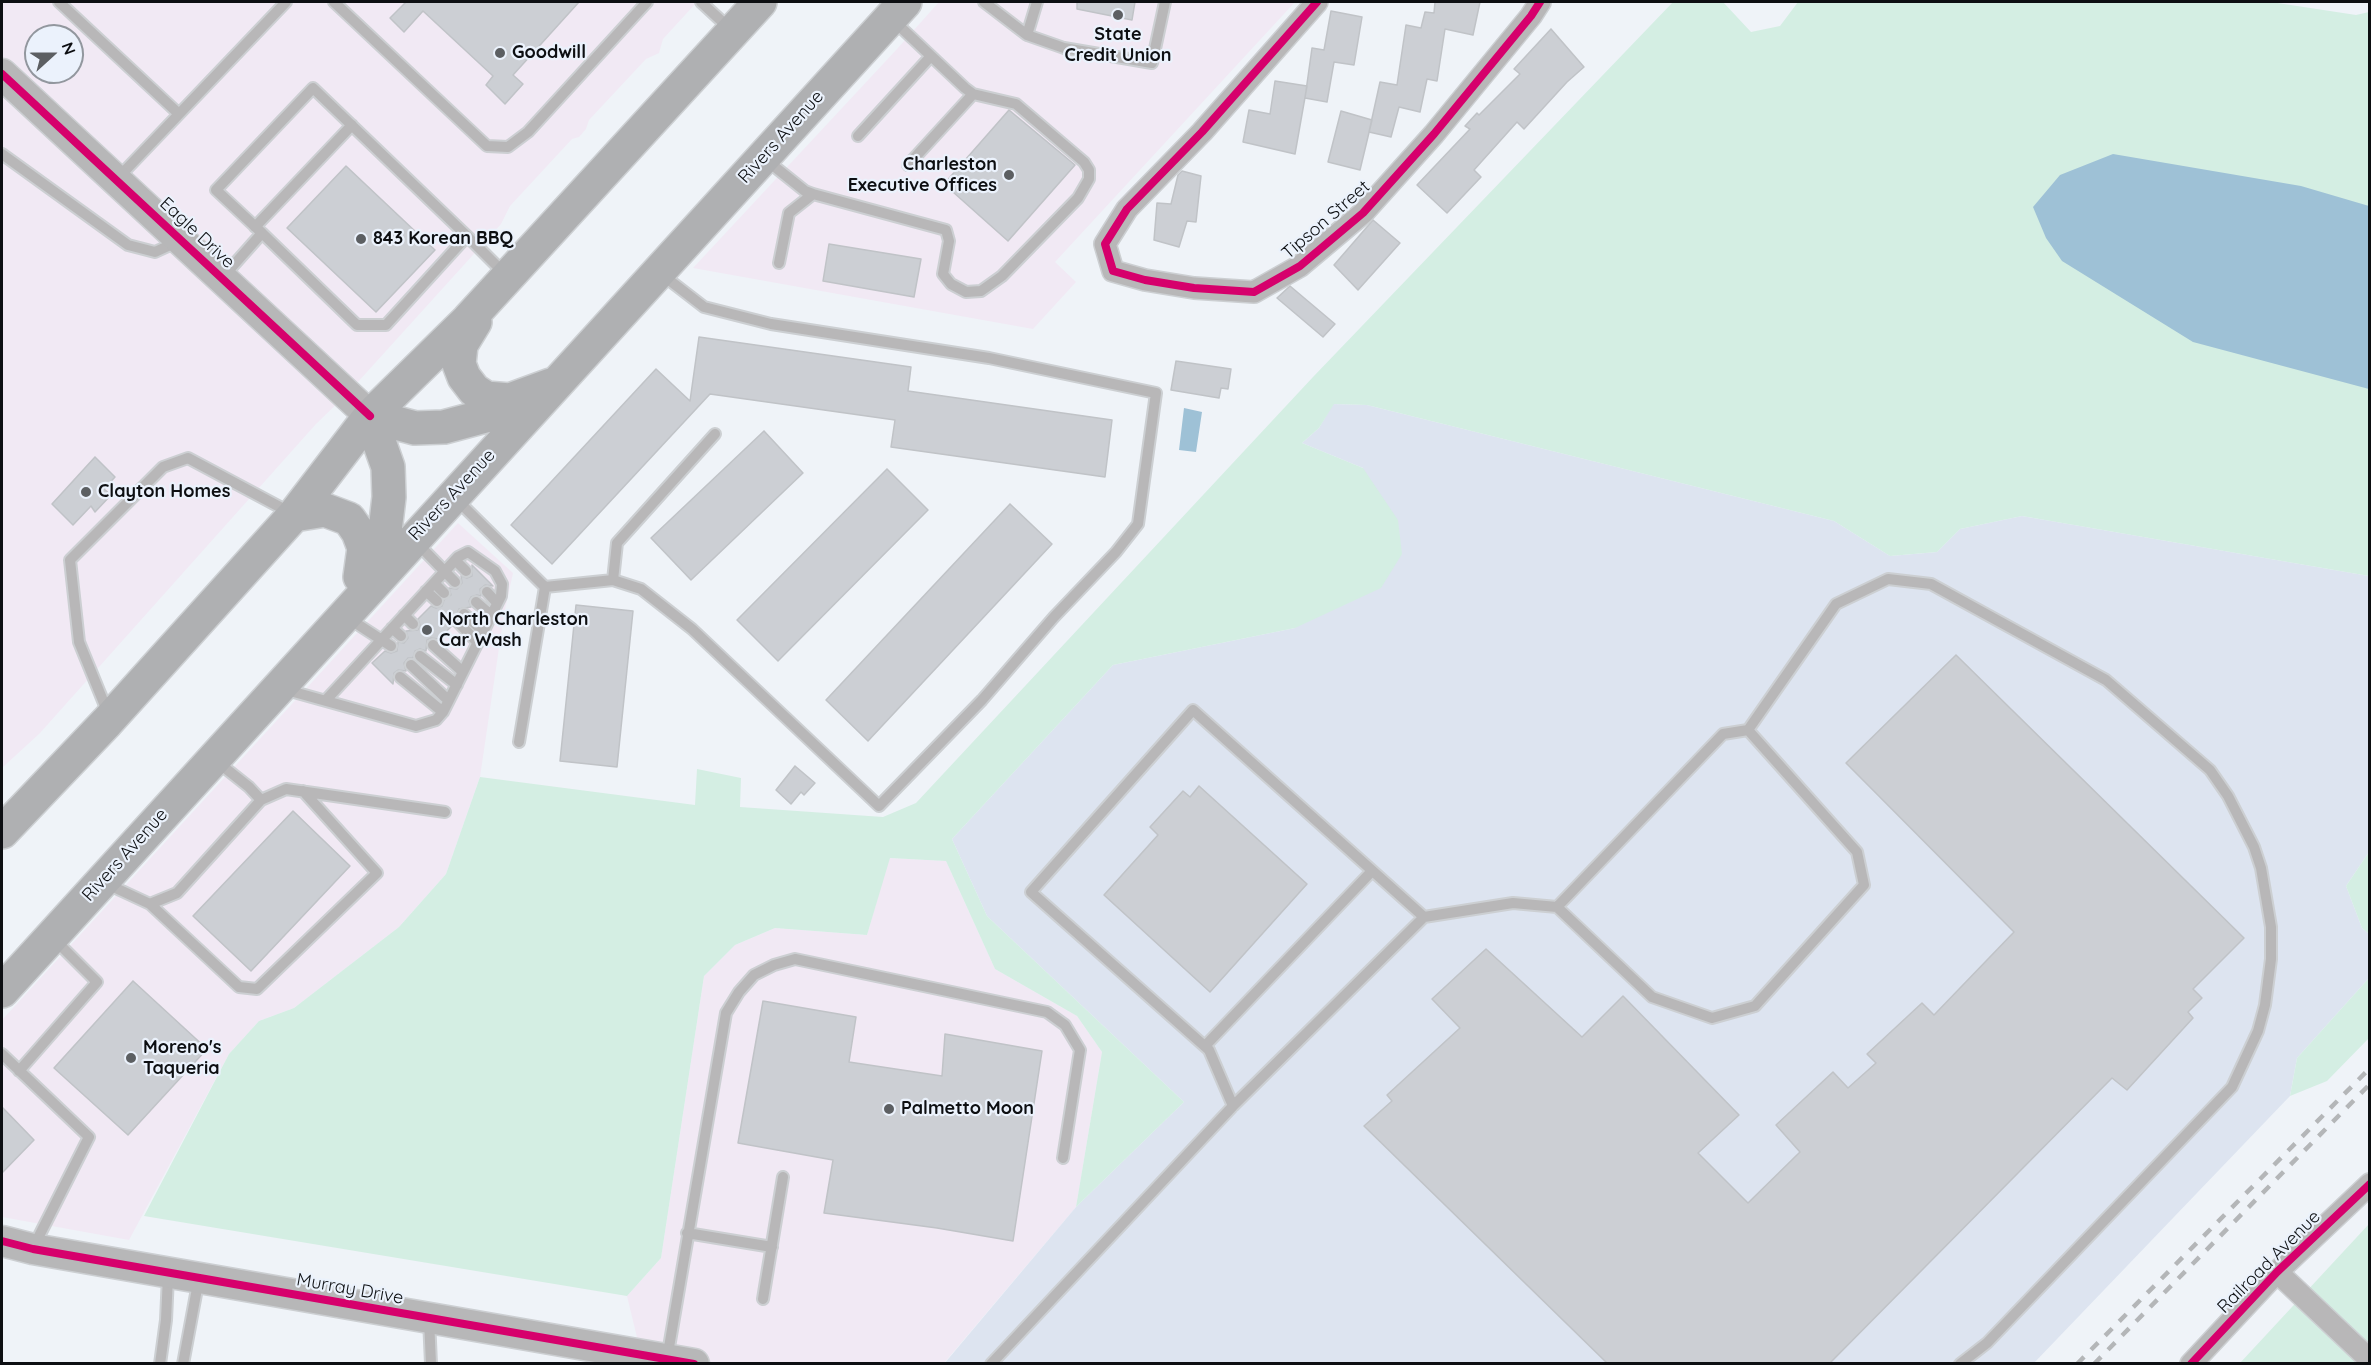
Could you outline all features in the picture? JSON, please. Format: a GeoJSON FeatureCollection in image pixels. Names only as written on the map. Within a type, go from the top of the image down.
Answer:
{"type":"FeatureCollection","features":[{"type":"Feature","properties":{"kind":"main road"},"geometry":{"type":"LineString","coordinates":[[2,832],[110,718],[294,515],[370,416],[502,284],[760,2]]}},
{"type":"Feature","properties":{"kind":"main road","name":"Rivers Avenue"},"geometry":{"type":"LineString","coordinates":[[2,991],[452,495],[898,10]]}},
{"type":"Feature","properties":{"kind":"main road"},"geometry":{"type":"LineString","coordinates":[[502,284],[461,345],[459,364],[464,377],[474,390],[486,398],[510,400],[554,384]]}},
{"type":"Feature","properties":{"kind":"main road"},"geometry":{"type":"LineString","coordinates":[[370,416],[415,429],[444,427],[500,412],[554,384]]}},
{"type":"Feature","properties":{"kind":"main road"},"geometry":{"type":"LineString","coordinates":[[349,608],[385,531],[389,497],[388,467],[370,416]]}},
{"type":"Feature","properties":{"kind":"main road"},"geometry":{"type":"LineString","coordinates":[[294,515],[325,510],[338,513],[349,519],[358,532],[364,548],[349,608]]}},
{"type":"Feature","properties":{"kind":"street","name":"Tipson Street"},"geometry":{"type":"LineString","coordinates":[[1317,2],[1202,132],[1126,209],[1105,244],[1113,271],[1145,280],[1194,288],[1254,292],[1300,266],[1363,213],[1434,134],[1540,2]]}},
{"type":"Feature","properties":{"kind":"street","name":"Eagle Drive"},"geometry":{"type":"LineString","coordinates":[[2,74],[370,416]]}},
{"type":"Feature","properties":{"kind":"street","name":"Railroad Avenue"},"geometry":{"type":"LineString","coordinates":[[2191,1364],[2277,1272],[2370,1184]]}},
{"type":"Feature","properties":{"kind":"street","name":"Murray Drive"},"geometry":{"type":"LineString","coordinates":[[2,1242],[168,1273],[681,1361]]}},
{"type":"Feature","properties":{"kind":"street"},"geometry":{"type":"LineString","coordinates":[[2277,1272],[2370,1360]]}},
{"type":"Feature","properties":{"kind":"lane"},"geometry":{"type":"LineString","coordinates":[[59,2],[179,114]]}},
{"type":"Feature","properties":{"kind":"lane"},"geometry":{"type":"LineString","coordinates":[[116,179],[286,2]]}},
{"type":"Feature","properties":{"kind":"lane"},"geometry":{"type":"LineString","coordinates":[[334,2],[487,146],[508,147],[528,132],[647,2]]}},
{"type":"Feature","properties":{"kind":"lane"},"geometry":{"type":"LineString","coordinates":[[702,2],[733,32]]}},
{"type":"Feature","properties":{"kind":"lane"},"geometry":{"type":"LineString","coordinates":[[984,2],[1027,35],[1064,48],[1152,63],[1165,2]]}},
{"type":"Feature","properties":{"kind":"lane"},"geometry":{"type":"LineString","coordinates":[[1027,35],[1037,2]]}},
{"type":"Feature","properties":{"kind":"lane"},"geometry":{"type":"LineString","coordinates":[[763,157],[805,191],[946,230],[949,242],[943,274],[951,284],[966,292],[981,291],[1002,276],[1078,198],[1089,179],[1089,170],[1084,162],[1016,104],[973,94],[931,56],[898,10]]}},
{"type":"Feature","properties":{"kind":"lane"},"geometry":{"type":"LineString","coordinates":[[858,136],[931,56]]}},
{"type":"Feature","properties":{"kind":"lane"},"geometry":{"type":"LineString","coordinates":[[467,236],[387,325],[357,325],[216,190],[313,88],[467,236],[502,284]]}},
{"type":"Feature","properties":{"kind":"lane"},"geometry":{"type":"LineString","coordinates":[[908,165],[973,94]]}},
{"type":"Feature","properties":{"kind":"lane"},"geometry":{"type":"LineString","coordinates":[[223,278],[259,230],[352,126]]}},
{"type":"Feature","properties":{"kind":"lane"},"geometry":{"type":"LineString","coordinates":[[2,154],[128,245],[155,252],[182,240]]}},
{"type":"Feature","properties":{"kind":"lane"},"geometry":{"type":"LineString","coordinates":[[779,263],[789,213],[813,194]]}},
{"type":"Feature","properties":{"kind":"lane"},"geometry":{"type":"LineString","coordinates":[[545,587],[614,580],[642,589],[692,629],[879,806],[982,700],[1116,552],[1138,524],[1156,393],[988,358],[771,324],[704,307],[658,272]]}},
{"type":"Feature","properties":{"kind":"lane"},"geometry":{"type":"LineString","coordinates":[[614,580],[617,543],[715,434]]}},
{"type":"Feature","properties":{"kind":"lane"},"geometry":{"type":"LineString","coordinates":[[110,718],[79,642],[70,560],[163,467],[188,458],[294,515]]}},
{"type":"Feature","properties":{"kind":"lane"},"geometry":{"type":"LineString","coordinates":[[452,495],[545,587]]}},
{"type":"Feature","properties":{"kind":"lane"},"geometry":{"type":"LineString","coordinates":[[413,538],[455,582]]}},
{"type":"Feature","properties":{"kind":"lane"},"geometry":{"type":"LineString","coordinates":[[277,688],[416,726],[436,720],[443,712],[497,603],[502,584],[495,571],[468,552],[455,560],[381,639],[375,654],[326,700]]}},
{"type":"Feature","properties":{"kind":"lane"},"geometry":{"type":"LineString","coordinates":[[455,560],[466,571]]}},
{"type":"Feature","properties":{"kind":"lane"},"geometry":{"type":"LineString","coordinates":[[1557,907],[1723,734],[1748,730],[1836,604],[1888,579],[1931,584],[2106,680],[2210,770],[2228,795],[2257,857],[2271,927],[2270,977],[2258,1031],[2232,1087],[1987,1343],[1960,1364]]}},
{"type":"Feature","properties":{"kind":"lane"},"geometry":{"type":"LineString","coordinates":[[430,587],[440,597]]}},
{"type":"Feature","properties":{"kind":"lane"},"geometry":{"type":"LineString","coordinates":[[519,742],[545,587]]}},
{"type":"Feature","properties":{"kind":"lane"},"geometry":{"type":"LineString","coordinates":[[487,592],[497,603]]}},
{"type":"Feature","properties":{"kind":"lane"},"geometry":{"type":"LineString","coordinates":[[476,602],[491,615]]}},
{"type":"Feature","properties":{"kind":"lane"},"geometry":{"type":"LineString","coordinates":[[349,608],[390,646]]}},
{"type":"Feature","properties":{"kind":"lane"},"geometry":{"type":"LineString","coordinates":[[404,615],[413,624]]}},
{"type":"Feature","properties":{"kind":"lane"},"geometry":{"type":"LineString","coordinates":[[478,643],[460,618],[483,631]]}},
{"type":"Feature","properties":{"kind":"lane"},"geometry":{"type":"LineString","coordinates":[[392,628],[401,636]]}},
{"type":"Feature","properties":{"kind":"lane"},"geometry":{"type":"LineString","coordinates":[[432,645],[463,672]]}},
{"type":"Feature","properties":{"kind":"lane"},"geometry":{"type":"LineString","coordinates":[[420,656],[457,685]]}},
{"type":"Feature","properties":{"kind":"lane"},"geometry":{"type":"LineString","coordinates":[[411,665],[448,700]]}},
{"type":"Feature","properties":{"kind":"lane"},"geometry":{"type":"LineString","coordinates":[[400,677],[443,712]]}},
{"type":"Feature","properties":{"kind":"lane"},"geometry":{"type":"LineString","coordinates":[[1233,1106],[1209,1050],[1031,892],[1193,710],[1424,917]]}},
{"type":"Feature","properties":{"kind":"lane"},"geometry":{"type":"LineString","coordinates":[[991,1364],[1233,1106],[1424,917],[1513,903],[1557,907],[1652,997],[1712,1018],[1755,1006],[1864,885],[1857,852],[1748,730]]}},
{"type":"Feature","properties":{"kind":"lane"},"geometry":{"type":"LineString","coordinates":[[212,758],[249,787],[261,800]]}},
{"type":"Feature","properties":{"kind":"lane"},"geometry":{"type":"LineString","coordinates":[[150,904],[177,892],[261,800],[286,789],[445,812]]}},
{"type":"Feature","properties":{"kind":"lane"},"geometry":{"type":"LineString","coordinates":[[101,881],[150,904],[239,987],[257,989],[377,873],[303,791]]}},
{"type":"Feature","properties":{"kind":"lane"},"geometry":{"type":"LineString","coordinates":[[1205,1046],[1372,871]]}},
{"type":"Feature","properties":{"kind":"lane"},"geometry":{"type":"LineString","coordinates":[[19,1071],[97,982],[51,936]]}},
{"type":"Feature","properties":{"kind":"lane"},"geometry":{"type":"LineString","coordinates":[[681,1361],[687,1233],[726,1013],[739,992],[754,975],[774,964],[795,959],[1047,1012],[1065,1025],[1080,1050],[1063,1158]]}},
{"type":"Feature","properties":{"kind":"lane"},"geometry":{"type":"LineString","coordinates":[[2,1054],[89,1137],[33,1249]]}},
{"type":"Feature","properties":{"kind":"lane"},"geometry":{"type":"LineString","coordinates":[[763,1299],[783,1177]]}},
{"type":"Feature","properties":{"kind":"lane"},"geometry":{"type":"LineString","coordinates":[[687,1233],[772,1247]]}},
{"type":"Feature","properties":{"kind":"lane"},"geometry":{"type":"LineString","coordinates":[[160,1364],[166,1320],[168,1273]]}},
{"type":"Feature","properties":{"kind":"lane"},"geometry":{"type":"LineString","coordinates":[[183,1364],[199,1278]]}},
{"type":"Feature","properties":{"kind":"lane"},"geometry":{"type":"LineString","coordinates":[[429,1318],[431,1364]]}},
{"type":"Feature","properties":{"kind":"shaded area"},"geometry":{"type":"Polygon","coordinates":[[[2,2],[697,2],[663,39],[659,53],[646,59],[589,120],[586,129],[579,137],[572,139],[510,206],[501,224],[347,394],[316,424],[40,733],[2,768],[2,2]]]}},
{"type":"Feature","properties":{"kind":"shaded area"},"geometry":{"type":"Polygon","coordinates":[[[939,2],[1295,2],[1055,262],[1076,282],[1033,329],[693,268],[897,49],[939,2]]]}},
{"type":"Feature","properties":{"kind":"shaded area"},"geometry":{"type":"Polygon","coordinates":[[[1333,404],[1367,405],[1834,521],[1890,556],[1937,552],[1960,529],[2022,516],[2369,576],[2369,852],[2346,886],[2362,928],[2369,934],[2369,978],[2297,1058],[2290,1096],[2034,1363],[944,1364],[1076,1207],[1184,1102],[987,916],[952,839],[1113,665],[1295,628],[1363,468],[1302,443],[1319,428],[1333,404]]]}},
{"type":"Feature","properties":{"kind":"shaded area"},"geometry":{"type":"Polygon","coordinates":[[[458,523],[513,573],[504,614],[480,777],[446,874],[399,927],[294,1008],[259,1021],[229,1054],[129,1240],[2,1217],[2,1020],[458,523]]]}},
{"type":"Feature","properties":{"kind":"shaded area"},"geometry":{"type":"Polygon","coordinates":[[[889,858],[946,861],[995,969],[1077,1016],[1102,1052],[1076,1207],[944,1363],[694,1364],[641,1354],[627,1296],[661,1258],[704,976],[735,945],[775,928],[867,935],[889,858]]]}},
{"type":"Feature","properties":{"kind":"green space"},"geometry":{"type":"Polygon","coordinates":[[[1673,2],[1723,2],[1751,32],[1780,26],[1798,2],[2271,2],[2356,15],[2369,12],[2369,576],[2022,516],[1960,529],[1937,552],[1890,556],[1834,521],[1367,405],[1334,404],[1319,428],[1302,443],[1363,468],[1398,520],[1402,554],[1381,588],[1295,628],[1113,665],[952,839],[987,916],[1184,1102],[1076,1207],[1102,1052],[1077,1016],[995,969],[946,861],[890,858],[867,935],[775,928],[735,945],[704,976],[661,1258],[627,1296],[144,1216],[229,1054],[259,1021],[294,1008],[399,927],[446,874],[480,777],[695,805],[697,769],[741,778],[740,807],[883,817],[916,803],[1313,377],[1673,2]]]}},
{"type":"Feature","properties":{"kind":"green space"},"geometry":{"type":"Polygon","coordinates":[[[2369,852],[2369,934],[2362,928],[2346,886],[2369,852]]]}},
{"type":"Feature","properties":{"kind":"green space"},"geometry":{"type":"Polygon","coordinates":[[[2369,978],[2369,1038],[2327,1081],[2290,1096],[2297,1058],[2369,978]]]}},
{"type":"Feature","properties":{"kind":"green space"},"geometry":{"type":"Polygon","coordinates":[[[2369,1224],[2369,1363],[2240,1363],[2369,1224]]]}},
{"type":"Feature","properties":{"kind":"water"},"geometry":{"type":"Polygon","coordinates":[[[2113,154],[2301,186],[2369,206],[2369,389],[2193,342],[2062,261],[2046,238],[2033,207],[2060,175],[2113,154]]]}},
{"type":"Feature","properties":{"kind":"water"},"geometry":{"type":"Polygon","coordinates":[[[1184,408],[1202,412],[1196,452],[1179,450],[1184,408]]]}},
{"type":"Feature","properties":{"kind":"building","name":"Goodwill"},"geometry":{"type":"Polygon","coordinates":[[[406,2],[579,2],[513,75],[523,84],[505,104],[486,85],[493,76],[423,11],[404,32],[390,18],[406,2]]]}},
{"type":"Feature","properties":{"kind":"building","name":"State Credit Union"},"geometry":{"type":"Polygon","coordinates":[[[1077,2],[1135,2],[1132,20],[1077,9],[1077,2]]]}},
{"type":"Feature","properties":{"kind":"building"},"geometry":{"type":"Polygon","coordinates":[[[1435,2],[1480,2],[1473,35],[1445,29],[1437,81],[1427,79],[1420,112],[1399,107],[1391,137],[1369,132],[1380,82],[1397,85],[1406,25],[1421,28],[1425,12],[1434,13],[1435,2]]]}},
{"type":"Feature","properties":{"kind":"building"},"geometry":{"type":"Polygon","coordinates":[[[1331,11],[1362,17],[1354,65],[1334,62],[1327,102],[1305,98],[1312,48],[1324,50],[1331,11]]]}},
{"type":"Feature","properties":{"kind":"building"},"geometry":{"type":"Polygon","coordinates":[[[1551,29],[1584,67],[1524,129],[1517,122],[1474,170],[1481,177],[1447,213],[1417,185],[1470,129],[1465,126],[1477,113],[1479,115],[1520,74],[1514,69],[1551,29]]]}},
{"type":"Feature","properties":{"kind":"building"},"geometry":{"type":"Polygon","coordinates":[[[1275,81],[1307,86],[1295,154],[1243,142],[1249,110],[1270,114],[1275,81]]]}},
{"type":"Feature","properties":{"kind":"building","name":"Charleston Executive Offices"},"geometry":{"type":"Polygon","coordinates":[[[1009,110],[1075,165],[1008,241],[944,184],[1009,110]]]}},
{"type":"Feature","properties":{"kind":"building"},"geometry":{"type":"Polygon","coordinates":[[[1341,111],[1372,120],[1360,170],[1328,162],[1341,111]]]}},
{"type":"Feature","properties":{"kind":"building","name":"843 Korean BBQ"},"geometry":{"type":"Polygon","coordinates":[[[346,166],[435,250],[376,312],[287,228],[346,166]]]}},
{"type":"Feature","properties":{"kind":"building"},"geometry":{"type":"Polygon","coordinates":[[[1182,171],[1201,176],[1196,222],[1187,221],[1179,247],[1154,240],[1157,203],[1171,204],[1178,175],[1182,171]]]}},
{"type":"Feature","properties":{"kind":"building"},"geometry":{"type":"Polygon","coordinates":[[[1373,220],[1400,243],[1358,290],[1334,265],[1373,220]]]}},
{"type":"Feature","properties":{"kind":"building"},"geometry":{"type":"Polygon","coordinates":[[[829,244],[921,259],[914,297],[823,281],[829,244]]]}},
{"type":"Feature","properties":{"kind":"building"},"geometry":{"type":"Polygon","coordinates":[[[1290,286],[1335,324],[1323,337],[1277,298],[1290,286]]]}},
{"type":"Feature","properties":{"kind":"building"},"geometry":{"type":"Polygon","coordinates":[[[699,337],[911,367],[908,391],[1112,420],[1105,477],[891,447],[895,420],[710,394],[552,564],[511,525],[656,369],[690,401],[699,337]]]}},
{"type":"Feature","properties":{"kind":"building"},"geometry":{"type":"Polygon","coordinates":[[[1176,361],[1231,369],[1228,389],[1221,388],[1219,398],[1171,390],[1176,361]]]}},
{"type":"Feature","properties":{"kind":"building"},"geometry":{"type":"Polygon","coordinates":[[[764,431],[803,473],[691,580],[651,538],[764,431]]]}},
{"type":"Feature","properties":{"kind":"building","name":"Clayton Homes"},"geometry":{"type":"Polygon","coordinates":[[[95,457],[115,477],[104,489],[111,495],[95,512],[91,506],[73,525],[52,504],[95,457]]]}},
{"type":"Feature","properties":{"kind":"building"},"geometry":{"type":"Polygon","coordinates":[[[887,469],[928,510],[778,661],[737,620],[887,469]]]}},
{"type":"Feature","properties":{"kind":"building"},"geometry":{"type":"Polygon","coordinates":[[[1010,504],[1052,544],[868,741],[826,700],[1010,504]]]}},
{"type":"Feature","properties":{"kind":"building","name":"North Charleston Car Wash"},"geometry":{"type":"Polygon","coordinates":[[[472,565],[493,586],[485,585],[480,589],[481,596],[471,597],[469,601],[471,607],[459,609],[457,614],[450,618],[452,626],[438,639],[427,640],[426,651],[420,649],[415,651],[413,658],[408,658],[404,663],[406,671],[398,670],[394,673],[393,684],[372,663],[385,651],[391,653],[397,651],[398,642],[404,643],[408,638],[406,631],[418,630],[420,625],[418,619],[431,606],[436,608],[442,606],[444,600],[451,595],[449,588],[457,589],[462,583],[461,576],[467,578],[472,576],[472,565]]]}},
{"type":"Feature","properties":{"kind":"building"},"geometry":{"type":"Polygon","coordinates":[[[576,605],[633,611],[617,767],[560,761],[576,605]]]}},
{"type":"Feature","properties":{"kind":"building"},"geometry":{"type":"Polygon","coordinates":[[[1956,655],[2244,938],[2193,989],[2202,998],[2188,1012],[2193,1018],[2127,1090],[2112,1078],[1829,1364],[1608,1364],[1364,1126],[1392,1101],[1387,1095],[1460,1028],[1432,999],[1486,949],[1582,1037],[1623,996],[1739,1115],[1698,1153],[1748,1203],[1800,1152],[1776,1125],[1833,1072],[1848,1088],[1876,1063],[1867,1054],[1922,1003],[1934,1015],[2014,932],[1846,763],[1956,655]]]}},
{"type":"Feature","properties":{"kind":"building"},"geometry":{"type":"Polygon","coordinates":[[[795,766],[815,783],[804,795],[801,792],[791,804],[776,790],[795,766]]]}},
{"type":"Feature","properties":{"kind":"building"},"geometry":{"type":"Polygon","coordinates":[[[1199,786],[1307,884],[1210,992],[1104,895],[1158,835],[1150,827],[1183,791],[1190,797],[1199,786]]]}},
{"type":"Feature","properties":{"kind":"building"},"geometry":{"type":"Polygon","coordinates":[[[293,811],[350,866],[251,971],[193,916],[293,811]]]}},
{"type":"Feature","properties":{"kind":"building","name":"Moreno's Taqueria"},"geometry":{"type":"Polygon","coordinates":[[[133,981],[207,1049],[128,1135],[54,1068],[133,981]]]}},
{"type":"Feature","properties":{"kind":"building","name":"Palmetto Moon"},"geometry":{"type":"Polygon","coordinates":[[[763,1001],[856,1017],[849,1062],[942,1076],[945,1034],[1042,1051],[1013,1241],[824,1213],[833,1160],[738,1143],[763,1001]]]}},
{"type":"Feature","properties":{"kind":"building"},"geometry":{"type":"Polygon","coordinates":[[[2,1107],[34,1140],[2,1173],[2,1107]]]}},
{"type":"Feature","properties":{"kind":"railway"},"geometry":{"type":"LineString","coordinates":[[2077,1364],[2370,1068]]}},
{"type":"Feature","properties":{"kind":"railway"},"geometry":{"type":"LineString","coordinates":[[2094,1364],[2370,1084]]}},
{"type":"Feature","properties":{"kind":"cycle path"},"geometry":{"type":"LineString","coordinates":[[1317,2],[1202,132],[1127,209],[1105,244],[1113,271],[1145,280],[1194,288],[1254,292],[1300,266],[1363,213],[1434,134],[1540,2]]}},
{"type":"Feature","properties":{"kind":"cycle path"},"geometry":{"type":"LineString","coordinates":[[2,74],[370,416]]}},
{"type":"Feature","properties":{"kind":"cycle path"},"geometry":{"type":"LineString","coordinates":[[2191,1364],[2277,1272],[2370,1184]]}},
{"type":"Feature","properties":{"kind":"cycle path"},"geometry":{"type":"LineString","coordinates":[[2,1241],[33,1249],[694,1364]]}},
{"type":"Feature","properties":{"kind":"place","name":"State Credit Union"},"geometry":{"type":"Point","coordinates":[1118,15]}},
{"type":"Feature","properties":{"kind":"place","name":"Goodwill"},"geometry":{"type":"Point","coordinates":[500,53]}},
{"type":"Feature","properties":{"kind":"place","name":"Charleston Executive Offices"},"geometry":{"type":"Point","coordinates":[1009,175]}},
{"type":"Feature","properties":{"kind":"place","name":"843 Korean BBQ"},"geometry":{"type":"Point","coordinates":[361,239]}},
{"type":"Feature","properties":{"kind":"place","name":"Clayton Homes"},"geometry":{"type":"Point","coordinates":[86,492]}},
{"type":"Feature","properties":{"kind":"place","name":"North Charleston Car Wash"},"geometry":{"type":"Point","coordinates":[427,630]}},
{"type":"Feature","properties":{"kind":"place","name":"Moreno's Taqueria"},"geometry":{"type":"Point","coordinates":[131,1058]}},
{"type":"Feature","properties":{"kind":"place","name":"Palmetto Moon"},"geometry":{"type":"Point","coordinates":[889,1109]}}]}
